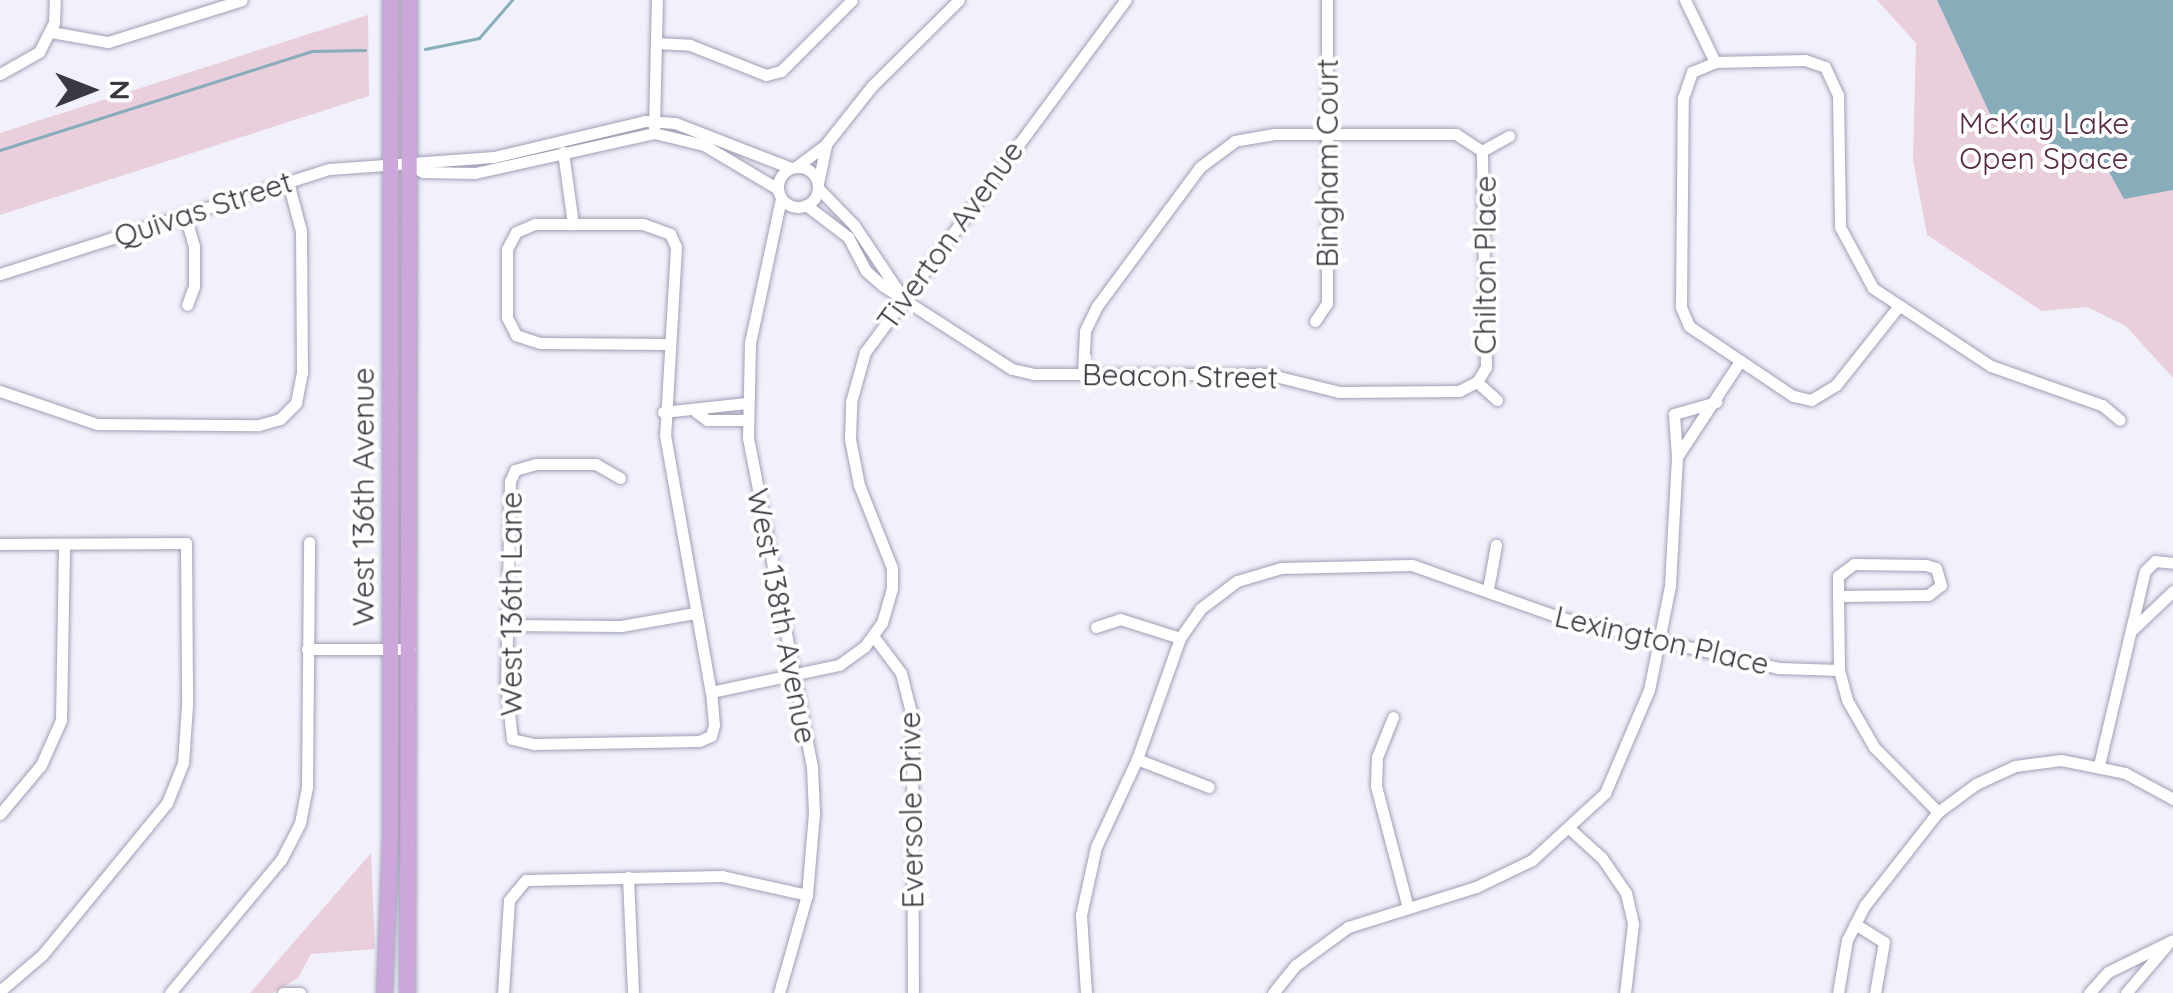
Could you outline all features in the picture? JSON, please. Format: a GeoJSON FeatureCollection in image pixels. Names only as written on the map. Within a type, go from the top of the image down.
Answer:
{"type":"FeatureCollection","features":[{"type":"Feature","properties":{"kind":"main road","name":"West 136th Avenue"},"geometry":{"type":"LineString","coordinates":[[384,993],[391,649],[390,0]]}},
{"type":"Feature","properties":{"kind":"main road","name":"West 136th Avenue"},"geometry":{"type":"LineString","coordinates":[[407,993],[410,0]]}},
{"type":"Feature","properties":{"kind":"street"},"geometry":{"type":"LineString","coordinates":[[0,74],[29,61],[52,32],[55,0]]}},
{"type":"Feature","properties":{"kind":"street"},"geometry":{"type":"LineString","coordinates":[[52,32],[100,44],[242,0]]}},
{"type":"Feature","properties":{"kind":"street"},"geometry":{"type":"LineString","coordinates":[[657,0],[655,127],[793,168]]}},
{"type":"Feature","properties":{"kind":"street"},"geometry":{"type":"LineString","coordinates":[[656,43],[690,46],[766,75],[781,71],[852,0]]}},
{"type":"Feature","properties":{"kind":"street"},"geometry":{"type":"LineString","coordinates":[[934,0],[946,13]]}},
{"type":"Feature","properties":{"kind":"street"},"geometry":{"type":"LineString","coordinates":[[780,194],[793,168],[826,144],[872,86],[959,0]]}},
{"type":"Feature","properties":{"kind":"street","name":"Tiverton Avenue"},"geometry":{"type":"LineString","coordinates":[[874,637],[888,607],[892,568],[859,485],[851,402],[865,352],[902,295],[1125,0]]}},
{"type":"Feature","properties":{"kind":"street","name":"Bingham Court"},"geometry":{"type":"LineString","coordinates":[[1315,321],[1327,303],[1327,0]]}},
{"type":"Feature","properties":{"kind":"street"},"geometry":{"type":"LineString","coordinates":[[1685,0],[1714,62]]}},
{"type":"Feature","properties":{"kind":"street"},"geometry":{"type":"LineString","coordinates":[[1898,307],[1821,398],[1793,396],[1689,326],[1680,306],[1683,91],[1692,72],[1714,62],[1805,60],[1831,73],[1838,95],[1840,227],[1866,280],[1898,307],[1990,366],[2102,405],[2120,420]]}},
{"type":"Feature","properties":{"kind":"street","name":"Quivas Street"},"geometry":{"type":"LineString","coordinates":[[410,165],[424,172],[475,174],[655,127]]}},
{"type":"Feature","properties":{"kind":"street","name":"Quivas Street"},"geometry":{"type":"LineString","coordinates":[[0,274],[339,167],[410,165],[422,158],[494,157],[655,127],[704,146],[803,206]]}},
{"type":"Feature","properties":{"kind":"street"},"geometry":{"type":"LineString","coordinates":[[1083,373],[1085,331],[1096,306],[1200,167],[1252,136],[1456,134],[1482,151]]}},
{"type":"Feature","properties":{"kind":"street","name":"Chilton Place"},"geometry":{"type":"LineString","coordinates":[[1497,400],[1477,382],[1486,353],[1482,151],[1509,136]]}},
{"type":"Feature","properties":{"kind":"street"},"geometry":{"type":"LineString","coordinates":[[818,185],[826,144]]}},
{"type":"Feature","properties":{"kind":"street"},"geometry":{"type":"LineString","coordinates":[[564,152],[573,224]]}},
{"type":"Feature","properties":{"kind":"street","name":"Beacon Street"},"geometry":{"type":"LineString","coordinates":[[793,168],[808,169],[854,225],[902,295]]}},
{"type":"Feature","properties":{"kind":"street"},"geometry":{"type":"LineString","coordinates":[[0,391],[90,423],[260,425],[296,414],[301,388],[302,258],[288,182]]}},
{"type":"Feature","properties":{"kind":"street","name":"West 138th Avenue"},"geometry":{"type":"LineString","coordinates":[[777,238],[818,185]]}},
{"type":"Feature","properties":{"kind":"street","name":"West 138th Avenue"},"geometry":{"type":"LineString","coordinates":[[778,993],[807,896],[812,767],[747,420],[756,305],[777,238],[780,194]]}},
{"type":"Feature","properties":{"kind":"street","name":"Beacon Street"},"geometry":{"type":"LineString","coordinates":[[803,206],[848,237],[866,271],[1012,369],[1268,374],[1339,392],[1459,392],[1477,382]]}},
{"type":"Feature","properties":{"kind":"street"},"geometry":{"type":"LineString","coordinates":[[185,215],[194,246],[194,286],[187,305]]}},
{"type":"Feature","properties":{"kind":"street"},"geometry":{"type":"LineString","coordinates":[[666,344],[540,344],[516,334],[507,317],[510,240],[525,226],[573,224],[644,224],[670,234],[677,261],[666,344],[663,412],[711,692],[839,665],[874,637]]}},
{"type":"Feature","properties":{"kind":"street"},"geometry":{"type":"LineString","coordinates":[[1677,457],[1740,361]]}},
{"type":"Feature","properties":{"kind":"street"},"geometry":{"type":"LineString","coordinates":[[1273,993],[1326,940],[1406,904],[1458,893],[1514,871],[1570,829],[1622,766],[1650,690],[1674,550],[1674,414],[1716,402]]}},
{"type":"Feature","properties":{"kind":"street"},"geometry":{"type":"LineString","coordinates":[[663,412],[696,412],[707,404],[747,403]]}},
{"type":"Feature","properties":{"kind":"street"},"geometry":{"type":"LineString","coordinates":[[696,412],[707,420],[747,420]]}},
{"type":"Feature","properties":{"kind":"street","name":"West 136th Lane"},"geometry":{"type":"LineString","coordinates":[[620,478],[596,464],[514,470],[506,492],[506,625],[512,738],[534,744],[699,741],[711,736],[714,725],[711,692]]}},
{"type":"Feature","properties":{"kind":"street"},"geometry":{"type":"LineString","coordinates":[[170,993],[281,860],[300,823],[307,786],[309,542]]}},
{"type":"Feature","properties":{"kind":"street"},"geometry":{"type":"LineString","coordinates":[[0,544],[186,543],[186,736],[178,780],[158,817],[42,955],[0,992]]}},
{"type":"Feature","properties":{"kind":"street"},"geometry":{"type":"LineString","coordinates":[[0,814],[41,764],[61,720],[64,544]]}},
{"type":"Feature","properties":{"kind":"street"},"geometry":{"type":"LineString","coordinates":[[1488,589],[1496,545]]}},
{"type":"Feature","properties":{"kind":"street"},"geometry":{"type":"LineString","coordinates":[[2099,765],[2149,565],[2173,563]]}},
{"type":"Feature","properties":{"kind":"street"},"geometry":{"type":"LineString","coordinates":[[1838,596],[1928,596],[1940,576],[1926,565],[1854,564],[1838,576],[1838,596],[1840,670],[1847,700],[1874,747],[1938,812]]}},
{"type":"Feature","properties":{"kind":"street","name":"Lexington Place"},"geometry":{"type":"LineString","coordinates":[[1086,993],[1080,949],[1087,877],[1137,758],[1180,638],[1224,589],[1281,568],[1412,565],[1562,618],[1778,668],[1840,670]]}},
{"type":"Feature","properties":{"kind":"street"},"geometry":{"type":"LineString","coordinates":[[2132,630],[2173,591]]}},
{"type":"Feature","properties":{"kind":"street"},"geometry":{"type":"LineString","coordinates":[[506,625],[621,626],[695,613]]}},
{"type":"Feature","properties":{"kind":"street"},"geometry":{"type":"LineString","coordinates":[[1096,626],[1120,619],[1180,638]]}},
{"type":"Feature","properties":{"kind":"street","name":"Eversole Drive"},"geometry":{"type":"LineString","coordinates":[[874,637],[901,673],[912,716],[913,993]]}},
{"type":"Feature","properties":{"kind":"street"},"geometry":{"type":"LineString","coordinates":[[308,649],[410,649]]}},
{"type":"Feature","properties":{"kind":"street"},"geometry":{"type":"LineString","coordinates":[[1393,717],[1381,743],[1376,786],[1406,904]]}},
{"type":"Feature","properties":{"kind":"street"},"geometry":{"type":"LineString","coordinates":[[1137,758],[1209,787]]}},
{"type":"Feature","properties":{"kind":"street"},"geometry":{"type":"LineString","coordinates":[[1838,993],[1855,924],[1938,812],[2015,766],[2061,760],[2099,765],[2173,799]]}},
{"type":"Feature","properties":{"kind":"street"},"geometry":{"type":"LineString","coordinates":[[1570,829],[1602,858],[1626,893],[1632,939],[1624,993]]}},
{"type":"Feature","properties":{"kind":"street"},"geometry":{"type":"LineString","coordinates":[[628,876],[634,993]]}},
{"type":"Feature","properties":{"kind":"street"},"geometry":{"type":"LineString","coordinates":[[503,993],[507,913],[517,885],[534,877],[722,876],[807,896]]}},
{"type":"Feature","properties":{"kind":"street"},"geometry":{"type":"LineString","coordinates":[[1855,924],[1884,942],[1875,993]]}},
{"type":"Feature","properties":{"kind":"street"},"geometry":{"type":"LineString","coordinates":[[2089,993],[2108,972],[2171,941]]}},
{"type":"Feature","properties":{"kind":"street"},"geometry":{"type":"LineString","coordinates":[[2126,993],[2171,941]]}},
{"type":"Feature","properties":{"kind":"street"},"geometry":{"type":"LineString","coordinates":[[283,993],[300,993]]}},
{"type":"Feature","properties":{"kind":"green space","name":"McKay Lake Open Space"},"geometry":{"type":"Polygon","coordinates":[[[1877,0],[2173,0],[2173,378],[2126,326],[2087,307],[2042,311],[1927,235],[1913,160],[1916,43],[1877,0]]]}},
{"type":"Feature","properties":{"kind":"green space"},"geometry":{"type":"Polygon","coordinates":[[[368,15],[369,96],[0,215],[0,133],[368,15]]]}},
{"type":"Feature","properties":{"kind":"green space"},"geometry":{"type":"Polygon","coordinates":[[[371,853],[375,949],[311,954],[298,978],[273,993],[250,993],[371,853]]]}},
{"type":"Feature","properties":{"kind":"water"},"geometry":{"type":"Polygon","coordinates":[[[1937,0],[2173,0],[2173,190],[2124,199],[2108,170],[2088,169],[2087,161],[1992,118],[1937,0]]]}},
{"type":"Feature","properties":{"kind":"waterway"},"geometry":{"type":"LineString","coordinates":[[425,49],[479,38],[512,0]]}},
{"type":"Feature","properties":{"kind":"waterway"},"geometry":{"type":"LineString","coordinates":[[0,150],[312,51],[365,50]]}}]}
